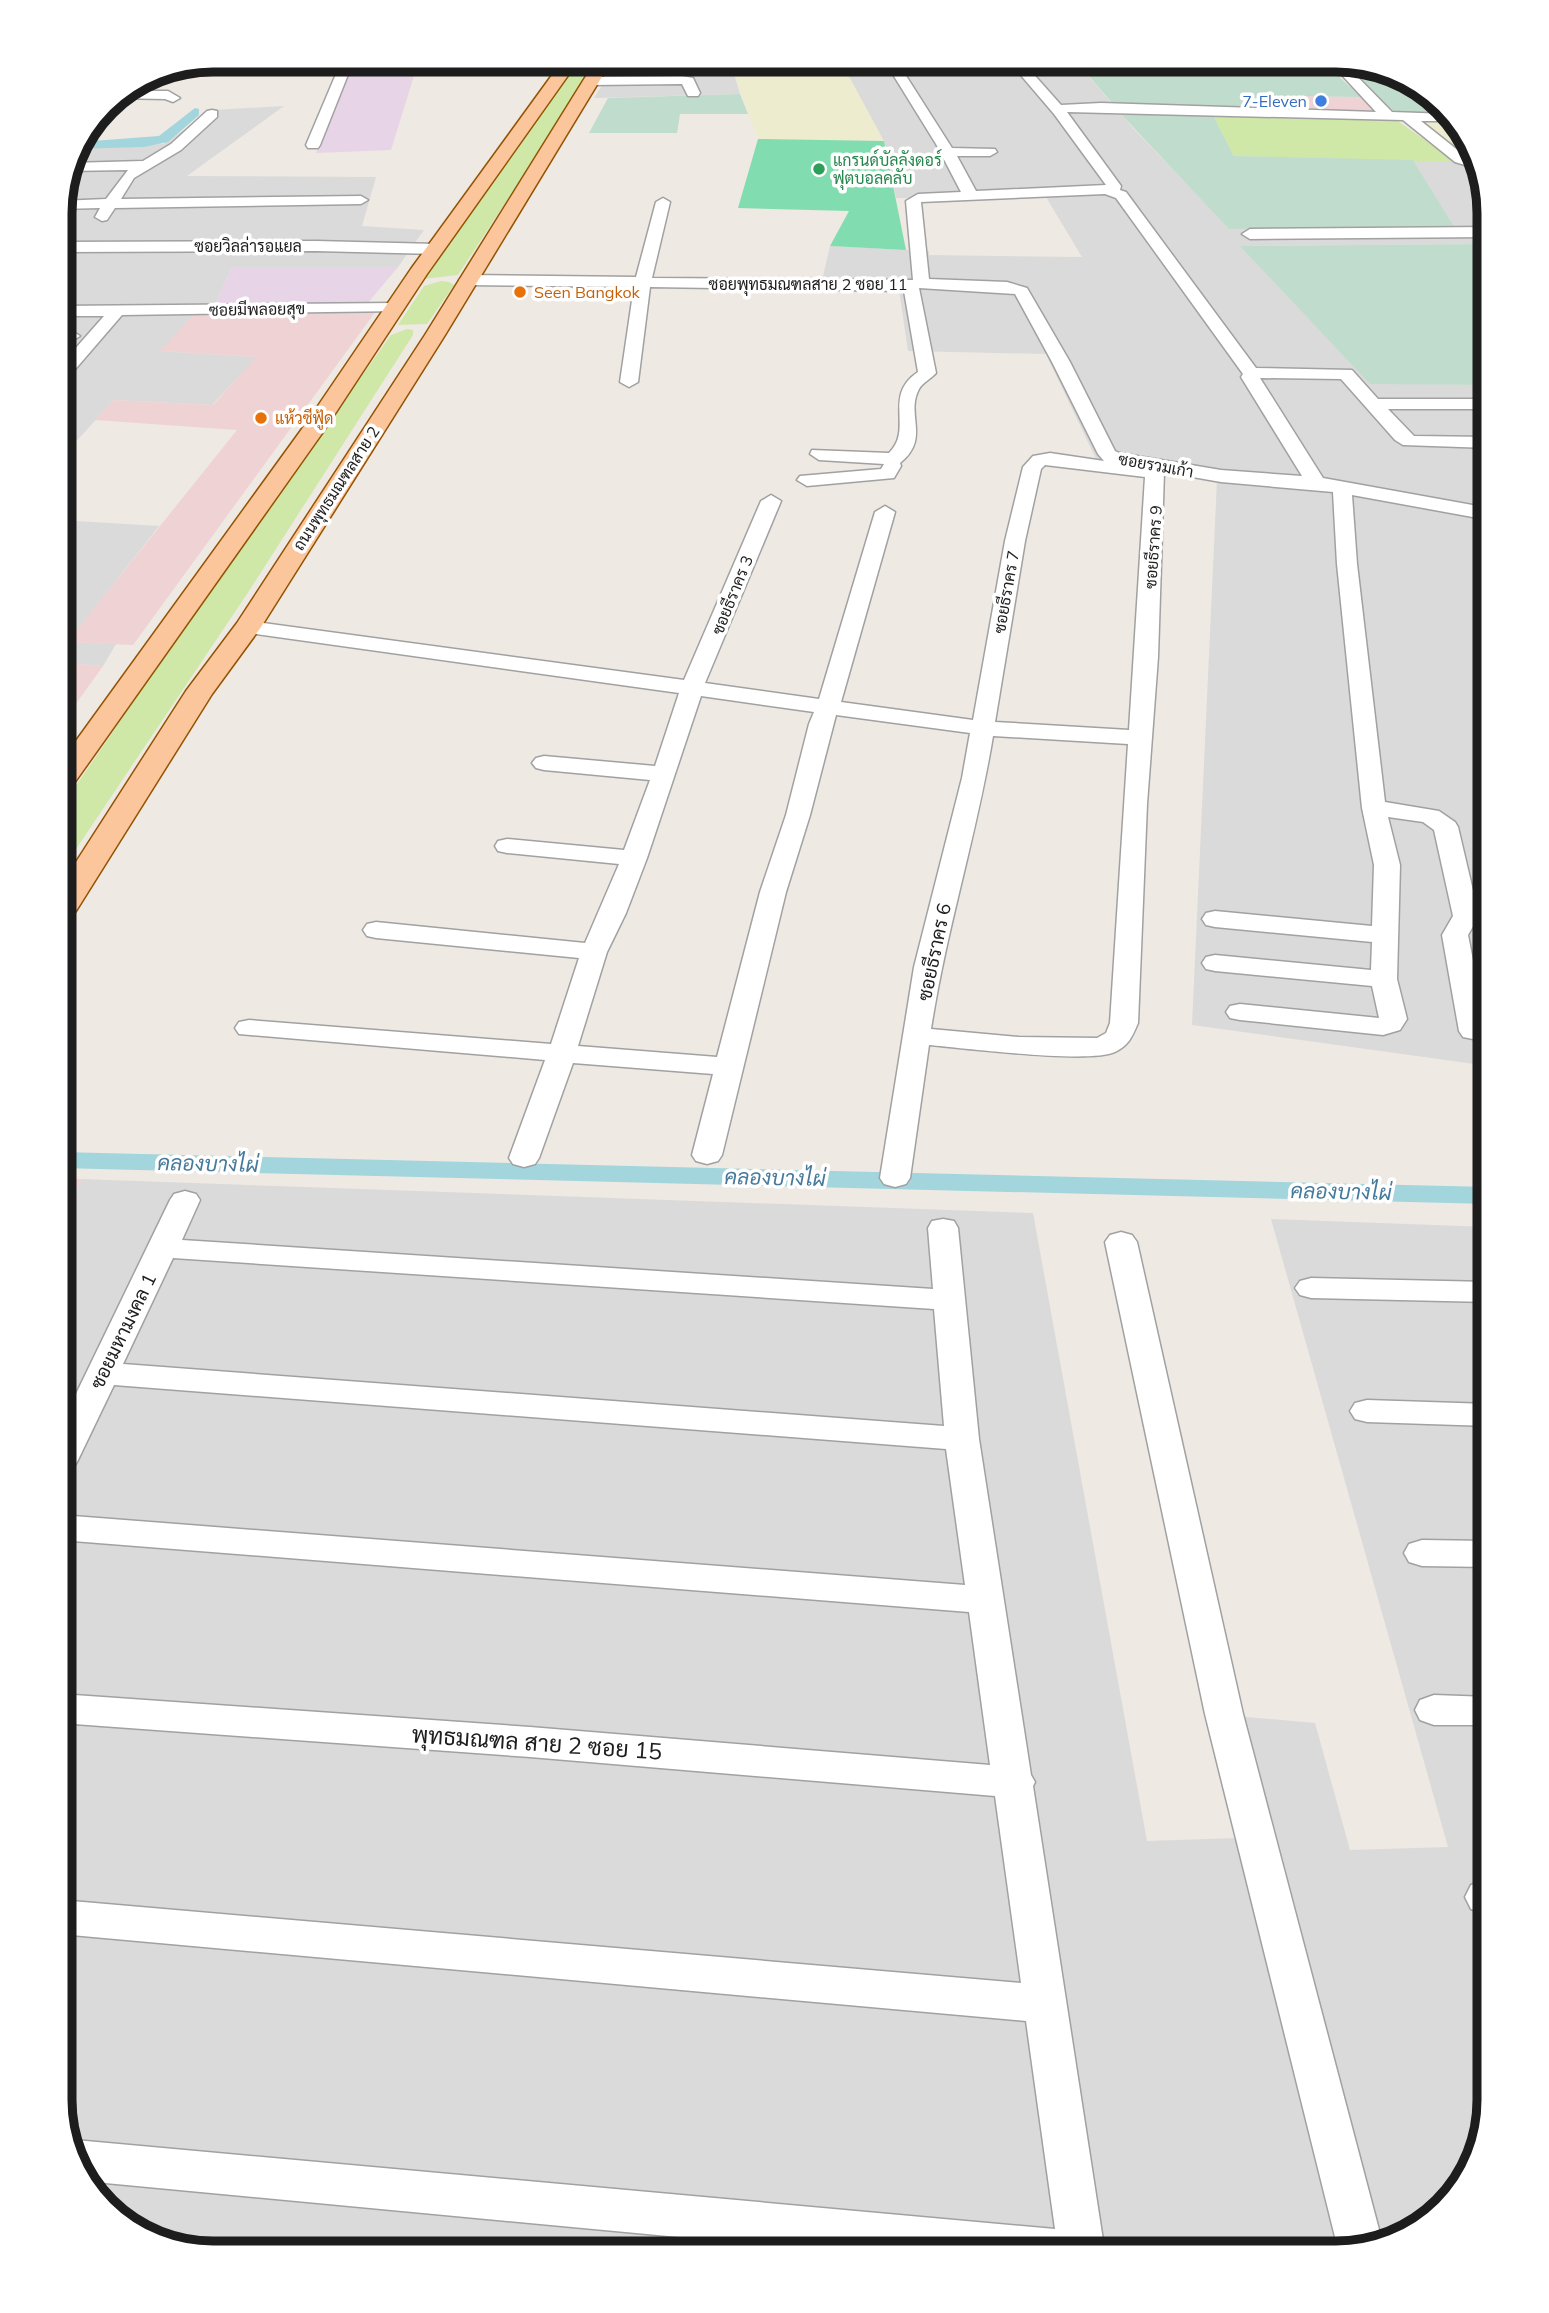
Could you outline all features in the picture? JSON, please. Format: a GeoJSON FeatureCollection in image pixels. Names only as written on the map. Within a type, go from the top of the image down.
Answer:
{"type":"FeatureCollection","features":[{"type":"Feature","properties":{"kind":"main road","name":"ถนนพุทธมณฑลสาย 2"},"geometry":{"type":"LineString","coordinates":[[413,325],[409,288],[562,72]]}},
{"type":"Feature","properties":{"kind":"main road","name":"ถนนพุทธมณฑลสาย 2"},"geometry":{"type":"LineString","coordinates":[[72,892],[200,691],[248,627],[413,325],[451,280],[597,72]]}},
{"type":"Feature","properties":{"kind":"main road"},"geometry":{"type":"LineString","coordinates":[[409,288],[451,280]]}},
{"type":"Feature","properties":{"kind":"main road","name":"ถนนพุทธมณฑลสาย 2"},"geometry":{"type":"LineString","coordinates":[[72,766],[380,332],[413,325]]}},
{"type":"Feature","properties":{"kind":"street"},"geometry":{"type":"LineString","coordinates":[[313,145],[343,72]]}},
{"type":"Feature","properties":{"kind":"street"},"geometry":{"type":"LineString","coordinates":[[897,72],[970,194]]}},
{"type":"Feature","properties":{"kind":"street"},"geometry":{"type":"LineString","coordinates":[[1025,72],[1059,111],[1114,186],[1108,190]]}},
{"type":"Feature","properties":{"kind":"street"},"geometry":{"type":"LineString","coordinates":[[1346,72],[1388,116]]}},
{"type":"Feature","properties":{"kind":"street"},"geometry":{"type":"LineString","coordinates":[[591,81],[682,80],[688,81],[693,93]]}},
{"type":"Feature","properties":{"kind":"street"},"geometry":{"type":"LineString","coordinates":[[130,98],[168,95],[173,98]]}},
{"type":"Feature","properties":{"kind":"street"},"geometry":{"type":"LineString","coordinates":[[1059,111],[1075,107],[1101,107],[1439,117]]}},
{"type":"Feature","properties":{"kind":"street"},"geometry":{"type":"LineString","coordinates":[[90,236],[129,174],[176,147],[212,114]]}},
{"type":"Feature","properties":{"kind":"street"},"geometry":{"type":"LineString","coordinates":[[1406,116],[1468,162]]}},
{"type":"Feature","properties":{"kind":"street"},"geometry":{"type":"LineString","coordinates":[[947,152],[990,152]]}},
{"type":"Feature","properties":{"kind":"street"},"geometry":{"type":"LineString","coordinates":[[80,167],[145,165]]}},
{"type":"Feature","properties":{"kind":"street"},"geometry":{"type":"LineString","coordinates":[[1108,190],[1121,195],[1251,373],[1346,374],[1402,436],[1410,441],[1477,442]]}},
{"type":"Feature","properties":{"kind":"street","name":"ซอยพุทธมณฑลสาย 2 ซอย 11"},"geometry":{"type":"LineString","coordinates":[[451,280],[915,284],[913,201],[926,196],[1108,190]]}},
{"type":"Feature","properties":{"kind":"street"},"geometry":{"type":"LineString","coordinates":[[72,205],[361,200]]}},
{"type":"Feature","properties":{"kind":"street"},"geometry":{"type":"LineString","coordinates":[[629,382],[643,283],[663,202]]}},
{"type":"Feature","properties":{"kind":"street"},"geometry":{"type":"LineString","coordinates":[[1250,234],[1477,232]]}},
{"type":"Feature","properties":{"kind":"street","name":"ซอยวิลล่ารอแยล"},"geometry":{"type":"LineString","coordinates":[[72,243],[90,236],[436,249]]}},
{"type":"Feature","properties":{"kind":"street"},"geometry":{"type":"LineString","coordinates":[[807,480],[887,474],[894,459],[905,447],[909,435],[910,389],[914,382],[928,373],[915,284]]}},
{"type":"Feature","properties":{"kind":"street","name":"ซอยรวมเก้า"},"geometry":{"type":"LineString","coordinates":[[915,284],[1007,287],[1021,291],[1061,362],[1107,454],[1113,458],[1221,476],[1316,483],[1477,512]]}},
{"type":"Feature","properties":{"kind":"street"},"geometry":{"type":"LineString","coordinates":[[72,362],[118,310]]}},
{"type":"Feature","properties":{"kind":"street","name":"ซอยมีพลอยสุข"},"geometry":{"type":"LineString","coordinates":[[72,311],[118,310],[413,325]]}},
{"type":"Feature","properties":{"kind":"street"},"geometry":{"type":"LineString","coordinates":[[1250,377],[1316,483]]}},
{"type":"Feature","properties":{"kind":"street"},"geometry":{"type":"LineString","coordinates":[[1375,404],[1477,404]]}},
{"type":"Feature","properties":{"kind":"street"},"geometry":{"type":"LineString","coordinates":[[819,454],[894,459]]}},
{"type":"Feature","properties":{"kind":"street","name":"ซอยธีราคร 7"},"geometry":{"type":"LineString","coordinates":[[981,728],[1015,541],[1032,467],[1040,460]]}},
{"type":"Feature","properties":{"kind":"street","name":"ซอยธีราคร 9"},"geometry":{"type":"LineString","coordinates":[[1040,460],[1148,471],[1157,475],[1141,738]]}},
{"type":"Feature","properties":{"kind":"street"},"geometry":{"type":"LineString","coordinates":[[1240,1012],[1386,1027],[1392,1019],[1384,979],[1383,935],[1387,865],[1374,808],[1347,564],[1342,488]]}},
{"type":"Feature","properties":{"kind":"street","name":"ซอยธีราคร 3"},"geometry":{"type":"LineString","coordinates":[[524,1158],[562,1053],[594,952],[613,913],[634,858],[692,688],[771,501]]}},
{"type":"Feature","properties":{"kind":"street"},"geometry":{"type":"LineString","coordinates":[[707,1155],[773,892],[798,815],[820,724],[828,706],[885,512]]}},
{"type":"Feature","properties":{"kind":"street"},"geometry":{"type":"LineString","coordinates":[[248,627],[981,728],[1141,738],[1131,863],[1124,1023],[1118,1038],[1103,1047],[1019,1045],[918,1036]]}},
{"type":"Feature","properties":{"kind":"street","name":"ซอยธีราคร 6"},"geometry":{"type":"LineString","coordinates":[[895,1178],[927,967],[974,778],[981,728]]}},
{"type":"Feature","properties":{"kind":"street"},"geometry":{"type":"LineString","coordinates":[[544,763],[664,774]]}},
{"type":"Feature","properties":{"kind":"street"},"geometry":{"type":"LineString","coordinates":[[1374,808],[1430,816],[1446,827],[1466,916],[1455,935],[1473,1031]]}},
{"type":"Feature","properties":{"kind":"street"},"geometry":{"type":"LineString","coordinates":[[507,846],[634,858]]}},
{"type":"Feature","properties":{"kind":"street"},"geometry":{"type":"LineString","coordinates":[[1215,919],[1383,935]]}},
{"type":"Feature","properties":{"kind":"street"},"geometry":{"type":"LineString","coordinates":[[376,930],[594,952]]}},
{"type":"Feature","properties":{"kind":"street"},"geometry":{"type":"LineString","coordinates":[[1215,963],[1384,979]]}},
{"type":"Feature","properties":{"kind":"street"},"geometry":{"type":"LineString","coordinates":[[249,1028],[730,1067]]}},
{"type":"Feature","properties":{"kind":"street","name":"ซอยมหามงคล 1"},"geometry":{"type":"LineString","coordinates":[[72,1437],[185,1200]]}},
{"type":"Feature","properties":{"kind":"street"},"geometry":{"type":"LineString","coordinates":[[943,1228],[962,1439],[1015,1782],[1080,2241]]}},
{"type":"Feature","properties":{"kind":"street"},"geometry":{"type":"LineString","coordinates":[[1121,1242],[1224,1714],[1358,2239]]}},
{"type":"Feature","properties":{"kind":"street"},"geometry":{"type":"LineString","coordinates":[[164,1248],[950,1300]]}},
{"type":"Feature","properties":{"kind":"street"},"geometry":{"type":"LineString","coordinates":[[1311,1288],[1477,1292]]}},
{"type":"Feature","properties":{"kind":"street"},"geometry":{"type":"LineString","coordinates":[[103,1373],[962,1439]]}},
{"type":"Feature","properties":{"kind":"street"},"geometry":{"type":"LineString","coordinates":[[1367,1411],[1477,1415]]}},
{"type":"Feature","properties":{"kind":"street"},"geometry":{"type":"LineString","coordinates":[[72,1529],[986,1600]]}},
{"type":"Feature","properties":{"kind":"street"},"geometry":{"type":"LineString","coordinates":[[1422,1553],[1477,1554]]}},
{"type":"Feature","properties":{"kind":"street","name":"พุทธมณฑล สาย 2 ซอย 15"},"geometry":{"type":"LineString","coordinates":[[72,1710],[530,1742],[1015,1782]]}},
{"type":"Feature","properties":{"kind":"street"},"geometry":{"type":"LineString","coordinates":[[1434,1710],[1477,1711]]}},
{"type":"Feature","properties":{"kind":"street"},"geometry":{"type":"LineString","coordinates":[[72,1918],[1046,2004]]}},
{"type":"Feature","properties":{"kind":"street"},"geometry":{"type":"LineString","coordinates":[[86,2161],[947,2241]]}},
{"type":"Feature","properties":{"kind":"shaded area"},"geometry":{"type":"Polygon","coordinates":[[[349,72],[415,72],[391,150],[316,153],[349,72]]]}},
{"type":"Feature","properties":{"kind":"shaded area"},"geometry":{"type":"Polygon","coordinates":[[[610,72],[734,72],[740,94],[594,98],[610,72]]]}},
{"type":"Feature","properties":{"kind":"shaded area"},"geometry":{"type":"Polygon","coordinates":[[[739,72],[1085,72],[1132,127],[1229,228],[1453,227],[1413,160],[1468,162],[1476,194],[1477,244],[1241,246],[1370,383],[1477,385],[1477,1064],[1192,1025],[1217,480],[1096,459],[1046,354],[908,351],[899,290],[820,289],[830,246],[929,251],[929,255],[1082,257],[1046,197],[896,198],[884,141],[739,72]]]}},
{"type":"Feature","properties":{"kind":"shaded area"},"geometry":{"type":"Polygon","coordinates":[[[1295,96],[1361,97],[1375,111],[1298,108],[1295,96]]]}},
{"type":"Feature","properties":{"kind":"shaded area"},"geometry":{"type":"Polygon","coordinates":[[[284,106],[187,176],[376,177],[362,226],[424,230],[398,267],[232,267],[215,304],[366,305],[197,311],[161,351],[257,357],[212,405],[114,400],[72,446],[72,203],[82,159],[88,147],[163,144],[213,110],[284,106]]]}},
{"type":"Feature","properties":{"kind":"shaded area"},"geometry":{"type":"Polygon","coordinates":[[[232,267],[398,267],[366,305],[215,304],[232,267]]]}},
{"type":"Feature","properties":{"kind":"shaded area"},"geometry":{"type":"Polygon","coordinates":[[[197,311],[376,311],[133,645],[72,642],[72,636],[237,430],[95,420],[114,400],[213,405],[256,357],[160,351],[197,311]]]}},
{"type":"Feature","properties":{"kind":"shaded area"},"geometry":{"type":"Polygon","coordinates":[[[72,521],[159,526],[72,637],[72,521]]]}},
{"type":"Feature","properties":{"kind":"shaded area"},"geometry":{"type":"Polygon","coordinates":[[[72,642],[116,644],[103,666],[72,664],[72,642]]]}},
{"type":"Feature","properties":{"kind":"shaded area"},"geometry":{"type":"Polygon","coordinates":[[[72,664],[103,666],[72,709],[72,664]]]}},
{"type":"Feature","properties":{"kind":"shaded area"},"geometry":{"type":"Polygon","coordinates":[[[72,1179],[82,1179],[72,1199],[72,1179]]]}},
{"type":"Feature","properties":{"kind":"shaded area"},"geometry":{"type":"Polygon","coordinates":[[[82,1179],[1033,1213],[1147,1841],[1268,1837],[1235,1716],[1315,1723],[1350,1850],[1448,1847],[1271,1219],[1477,1227],[1477,2101],[1476,2119],[1467,2154],[1448,2186],[1422,2212],[1390,2231],[1355,2240],[1337,2241],[203,2241],[167,2234],[134,2218],[95,2179],[82,2154],[73,2119],[72,1199],[82,1179]]]}},
{"type":"Feature","properties":{"kind":"green space"},"geometry":{"type":"Polygon","coordinates":[[[569,72],[591,72],[458,275],[424,279],[569,72]]]}},
{"type":"Feature","properties":{"kind":"green space"},"geometry":{"type":"Polygon","coordinates":[[[733,72],[847,72],[884,141],[758,139],[733,72]]]}},
{"type":"Feature","properties":{"kind":"green space"},"geometry":{"type":"Polygon","coordinates":[[[1116,72],[1334,72],[1361,97],[1295,96],[1298,108],[1112,103],[1087,74],[1118,74],[1116,72]]]}},
{"type":"Feature","properties":{"kind":"green space"},"geometry":{"type":"Polygon","coordinates":[[[1351,73],[1382,79],[1399,86],[1415,95],[1437,115],[1396,114],[1351,73]]]}},
{"type":"Feature","properties":{"kind":"green space"},"geometry":{"type":"Polygon","coordinates":[[[740,94],[748,114],[680,114],[677,133],[589,133],[608,98],[740,94]]]}},
{"type":"Feature","properties":{"kind":"green space"},"geometry":{"type":"Polygon","coordinates":[[[1117,110],[1212,113],[1234,156],[1413,160],[1454,227],[1229,229],[1117,110]]]}},
{"type":"Feature","properties":{"kind":"green space"},"geometry":{"type":"Polygon","coordinates":[[[1212,113],[1395,119],[1456,162],[1234,156],[1212,113]]]}},
{"type":"Feature","properties":{"kind":"green space"},"geometry":{"type":"Polygon","coordinates":[[[1418,121],[1443,122],[1454,134],[1464,154],[1418,121]]]}},
{"type":"Feature","properties":{"kind":"green space","name":"แกรนด์บัลลังดอร์ ฟุตบอลคลับ"},"geometry":{"type":"Polygon","coordinates":[[[758,139],[884,141],[906,250],[830,246],[849,211],[738,208],[758,139]]]}},
{"type":"Feature","properties":{"kind":"green space"},"geometry":{"type":"Polygon","coordinates":[[[1477,244],[1477,385],[1370,384],[1240,246],[1477,244]]]}},
{"type":"Feature","properties":{"kind":"green space"},"geometry":{"type":"Polygon","coordinates":[[[441,281],[454,285],[427,324],[398,325],[424,286],[441,281]]]}},
{"type":"Feature","properties":{"kind":"green space"},"geometry":{"type":"Polygon","coordinates":[[[407,329],[413,330],[413,335],[249,591],[72,855],[72,791],[233,556],[391,335],[407,329]]]}},
{"type":"Feature","properties":{"kind":"waterway"},"geometry":{"type":"LineString","coordinates":[[89,145],[144,143],[163,139],[195,112]]}},
{"type":"Feature","properties":{"kind":"waterway","name":"คลองบางไผ่"},"geometry":{"type":"LineString","coordinates":[[72,1160],[1477,1196]]}},
{"type":"Feature","properties":{"kind":"place","name":"7-Eleven"},"geometry":{"type":"Point","coordinates":[1321,101]}},
{"type":"Feature","properties":{"kind":"place","name":"แกรนด์บัลลังดอร์ ฟุตบอลคลับ"},"geometry":{"type":"Point","coordinates":[819,169]}},
{"type":"Feature","properties":{"kind":"place","name":"Seen Bangkok"},"geometry":{"type":"Point","coordinates":[520,292]}},
{"type":"Feature","properties":{"kind":"place","name":"แห้วซีฟู้ด"},"geometry":{"type":"Point","coordinates":[261,418]}}]}
